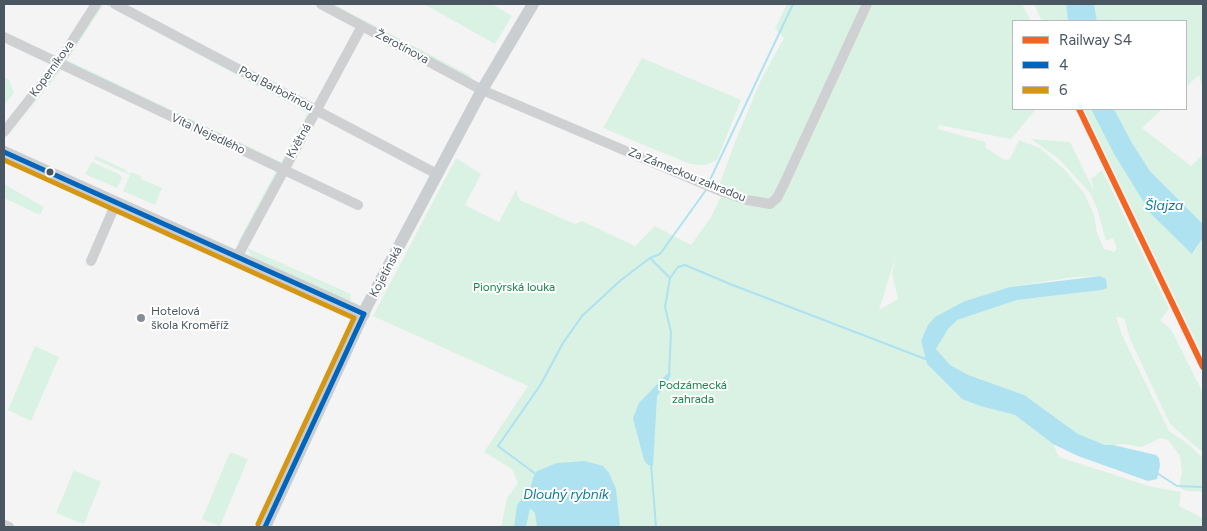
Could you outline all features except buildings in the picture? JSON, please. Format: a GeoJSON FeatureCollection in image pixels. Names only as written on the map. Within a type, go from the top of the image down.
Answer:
{"type":"FeatureCollection","features":[{"type":"Feature","properties":{"kind":"main road","name":"Kojetínská"},"geometry":{"type":"LineString","coordinates":[[265,527],[364,314],[482,90],[533,4]]}},
{"type":"Feature","properties":{"kind":"main road"},"geometry":{"type":"LineString","coordinates":[[4,152],[364,314]]}},
{"type":"Feature","properties":{"kind":"street","name":"Koperníkova"},"geometry":{"type":"LineString","coordinates":[[4,132],[58,62],[96,4]]}},
{"type":"Feature","properties":{"kind":"street","name":"Pod Barbořinou"},"geometry":{"type":"LineString","coordinates":[[115,4],[437,174]]}},
{"type":"Feature","properties":{"kind":"street","name":"Žerotínova"},"geometry":{"type":"LineString","coordinates":[[321,4],[482,90]]}},
{"type":"Feature","properties":{"kind":"street","name":"Za Zámeckou zahradou"},"geometry":{"type":"LineString","coordinates":[[482,90],[718,190],[747,200],[770,204],[777,198],[784,184],[867,4]]}},
{"type":"Feature","properties":{"kind":"street","name":"Květná"},"geometry":{"type":"LineString","coordinates":[[237,257],[362,26]]}},
{"type":"Feature","properties":{"kind":"street","name":"Víta Nejedlého"},"geometry":{"type":"LineString","coordinates":[[4,37],[358,205]]}},
{"type":"Feature","properties":{"kind":"street"},"geometry":{"type":"LineString","coordinates":[[91,261],[116,203]]}},
{"type":"Feature","properties":{"kind":"street"},"geometry":{"type":"LineString","coordinates":[[4,525],[8,527]]}},
{"type":"Feature","properties":{"kind":"green space"},"geometry":{"type":"Polygon","coordinates":[[[100,4],[104,4],[67,60],[281,162],[307,114],[309,116],[282,164],[65,62],[65,55],[100,4]]]}},
{"type":"Feature","properties":{"kind":"green space"},"geometry":{"type":"Polygon","coordinates":[[[104,4],[110,4],[307,108],[310,114],[104,4]]]}},
{"type":"Feature","properties":{"kind":"green space"},"geometry":{"type":"Polygon","coordinates":[[[327,4],[333,4],[471,76],[469,79],[327,4]]]}},
{"type":"Feature","properties":{"kind":"green space"},"geometry":{"type":"Polygon","coordinates":[[[424,4],[492,4],[512,16],[495,44],[424,4]]]}},
{"type":"Feature","properties":{"kind":"green space"},"geometry":{"type":"Polygon","coordinates":[[[787,4],[1022,4],[1030,20],[1012,20],[1012,110],[1035,110],[1011,139],[939,125],[938,129],[985,142],[986,148],[1005,160],[1010,159],[1019,140],[1040,148],[1066,171],[1084,193],[1094,215],[1097,233],[1104,249],[1114,252],[1117,248],[1113,238],[1106,241],[1097,208],[1090,193],[1059,159],[1031,139],[1070,142],[1094,191],[1091,179],[1102,170],[1169,309],[1160,320],[1171,329],[1203,393],[1203,453],[1170,424],[1130,339],[1124,318],[1116,317],[1122,335],[1169,431],[1188,444],[1203,458],[1203,492],[1186,491],[1179,487],[1182,472],[1180,456],[1168,440],[1161,438],[1141,447],[1124,444],[1105,446],[961,375],[947,363],[936,349],[956,320],[1017,300],[1102,290],[1106,279],[1100,276],[1075,277],[1010,287],[965,301],[921,341],[927,364],[962,399],[1015,415],[1053,444],[1059,457],[1152,487],[1181,492],[1179,506],[1203,518],[1203,527],[501,527],[507,498],[518,483],[512,469],[484,452],[528,386],[373,316],[456,158],[481,174],[465,205],[499,222],[516,190],[520,200],[575,224],[582,221],[635,246],[655,226],[691,245],[711,217],[721,196],[719,186],[735,142],[761,80],[784,38],[775,28],[787,4]],[[896,255],[879,310],[898,299],[892,273],[896,255]]]}},
{"type":"Feature","properties":{"kind":"green space"},"geometry":{"type":"Polygon","coordinates":[[[1034,4],[1066,4],[1068,20],[1042,20],[1034,4]]]}},
{"type":"Feature","properties":{"kind":"green space"},"geometry":{"type":"Polygon","coordinates":[[[1094,4],[1203,4],[1203,91],[1199,75],[1187,86],[1187,20],[1097,20],[1094,4]]]}},
{"type":"Feature","properties":{"kind":"green space"},"geometry":{"type":"Polygon","coordinates":[[[642,58],[741,100],[717,160],[705,165],[690,164],[603,128],[642,58]]]}},
{"type":"Feature","properties":{"kind":"green space"},"geometry":{"type":"Polygon","coordinates":[[[62,67],[277,170],[278,176],[241,244],[238,242],[276,171],[62,69],[7,139],[62,67]]]}},
{"type":"Feature","properties":{"kind":"green space"},"geometry":{"type":"Polygon","coordinates":[[[4,77],[9,80],[14,93],[4,105],[4,77]]]}},
{"type":"Feature","properties":{"kind":"green space"},"geometry":{"type":"Polygon","coordinates":[[[1084,110],[1092,110],[1114,154],[1151,214],[1193,254],[1203,238],[1203,356],[1084,110]]]}},
{"type":"Feature","properties":{"kind":"green space"},"geometry":{"type":"Polygon","coordinates":[[[1115,110],[1161,110],[1142,128],[1191,166],[1203,154],[1203,224],[1150,171],[1115,110]]]}},
{"type":"Feature","properties":{"kind":"green space"},"geometry":{"type":"Polygon","coordinates":[[[96,156],[126,170],[130,174],[131,172],[141,176],[141,179],[162,188],[155,205],[123,191],[130,175],[94,159],[96,156]]]}},
{"type":"Feature","properties":{"kind":"green space"},"geometry":{"type":"Polygon","coordinates":[[[92,162],[119,174],[122,178],[117,188],[85,174],[92,162]]]}},
{"type":"Feature","properties":{"kind":"green space"},"geometry":{"type":"Polygon","coordinates":[[[28,172],[105,204],[108,207],[28,172]]]}},
{"type":"Feature","properties":{"kind":"green space"},"geometry":{"type":"Polygon","coordinates":[[[4,184],[44,207],[40,215],[4,198],[4,184]]]}},
{"type":"Feature","properties":{"kind":"green space"},"geometry":{"type":"Polygon","coordinates":[[[247,248],[351,294],[350,302],[252,258],[247,248]]]}},
{"type":"Feature","properties":{"kind":"green space"},"geometry":{"type":"Polygon","coordinates":[[[35,346],[59,357],[31,421],[8,410],[35,346]]]}},
{"type":"Feature","properties":{"kind":"green space"},"geometry":{"type":"Polygon","coordinates":[[[230,452],[248,459],[220,526],[202,519],[230,452]]]}},
{"type":"Feature","properties":{"kind":"green space"},"geometry":{"type":"Polygon","coordinates":[[[74,470],[101,482],[84,524],[56,513],[74,470]]]}},
{"type":"Feature","properties":{"kind":"water"},"geometry":{"type":"Polygon","coordinates":[[[1066,4],[1094,4],[1097,20],[1068,20],[1066,4]]]}},
{"type":"Feature","properties":{"kind":"water","name":"Šlajza"},"geometry":{"type":"Polygon","coordinates":[[[1092,110],[1115,110],[1150,171],[1203,224],[1203,238],[1192,254],[1151,214],[1114,154],[1092,110]]]}},
{"type":"Feature","properties":{"kind":"water"},"geometry":{"type":"Polygon","coordinates":[[[1100,276],[1106,279],[1107,288],[1102,290],[1017,300],[957,320],[948,329],[936,349],[950,365],[968,375],[1024,395],[1078,434],[1105,445],[1113,445],[1156,455],[1159,458],[1160,466],[1157,479],[1148,481],[1078,456],[1053,444],[1015,415],[962,399],[927,364],[921,341],[928,325],[935,317],[965,301],[1010,287],[1100,276]]]}},
{"type":"Feature","properties":{"kind":"water"},"geometry":{"type":"Polygon","coordinates":[[[671,373],[668,382],[657,396],[653,466],[648,465],[644,460],[633,418],[639,403],[667,374],[671,373]]]}},
{"type":"Feature","properties":{"kind":"water","name":"Dlouhý rybník"},"geometry":{"type":"Polygon","coordinates":[[[585,461],[603,466],[609,473],[616,489],[620,527],[537,527],[535,513],[530,508],[526,527],[514,527],[517,505],[530,489],[537,471],[557,463],[585,461]]]}},
{"type":"Feature","properties":{"kind":"waterway"},"geometry":{"type":"LineString","coordinates":[[709,182],[793,4]]}},
{"type":"Feature","properties":{"kind":"waterway"},"geometry":{"type":"LineString","coordinates":[[537,475],[498,446],[541,384],[563,343],[582,316],[621,280],[650,258],[660,254],[706,190]]}},
{"type":"Feature","properties":{"kind":"waterway"},"geometry":{"type":"LineString","coordinates":[[650,258],[670,278],[665,307],[671,332],[669,374]]}},
{"type":"Feature","properties":{"kind":"waterway"},"geometry":{"type":"LineString","coordinates":[[670,278],[678,267],[685,265],[928,360]]}},
{"type":"Feature","properties":{"kind":"waterway"},"geometry":{"type":"LineString","coordinates":[[651,464],[656,527]]}},
{"type":"Feature","properties":{"kind":"waterway"},"geometry":{"type":"LineString","coordinates":[[1157,473],[1177,486],[1203,487]]}},
{"type":"Feature","properties":{"kind":"rail line","name":"S4"},"geometry":{"type":"LineString","coordinates":[[1079,110],[1203,367]]}},
{"type":"Feature","properties":{"kind":"transit line","name":"4"},"geometry":{"type":"LineString","coordinates":[[4,152],[364,314],[265,527]]}},
{"type":"Feature","properties":{"kind":"transit line","name":"6"},"geometry":{"type":"LineString","coordinates":[[4,160],[354,318],[258,524]]}},
{"type":"Feature","properties":{"kind":"place","name":"Hotelová škola Kroměříž"},"geometry":{"type":"Point","coordinates":[141,318]}},
{"type":"Feature","properties":{"kind":"park label","name":"Pionýrská louka"},"geometry":{"type":"Point","coordinates":[514,287]}},
{"type":"Feature","properties":{"kind":"park label","name":"Podzámecká zahrada"},"geometry":{"type":"Point","coordinates":[693,392]}}]}
